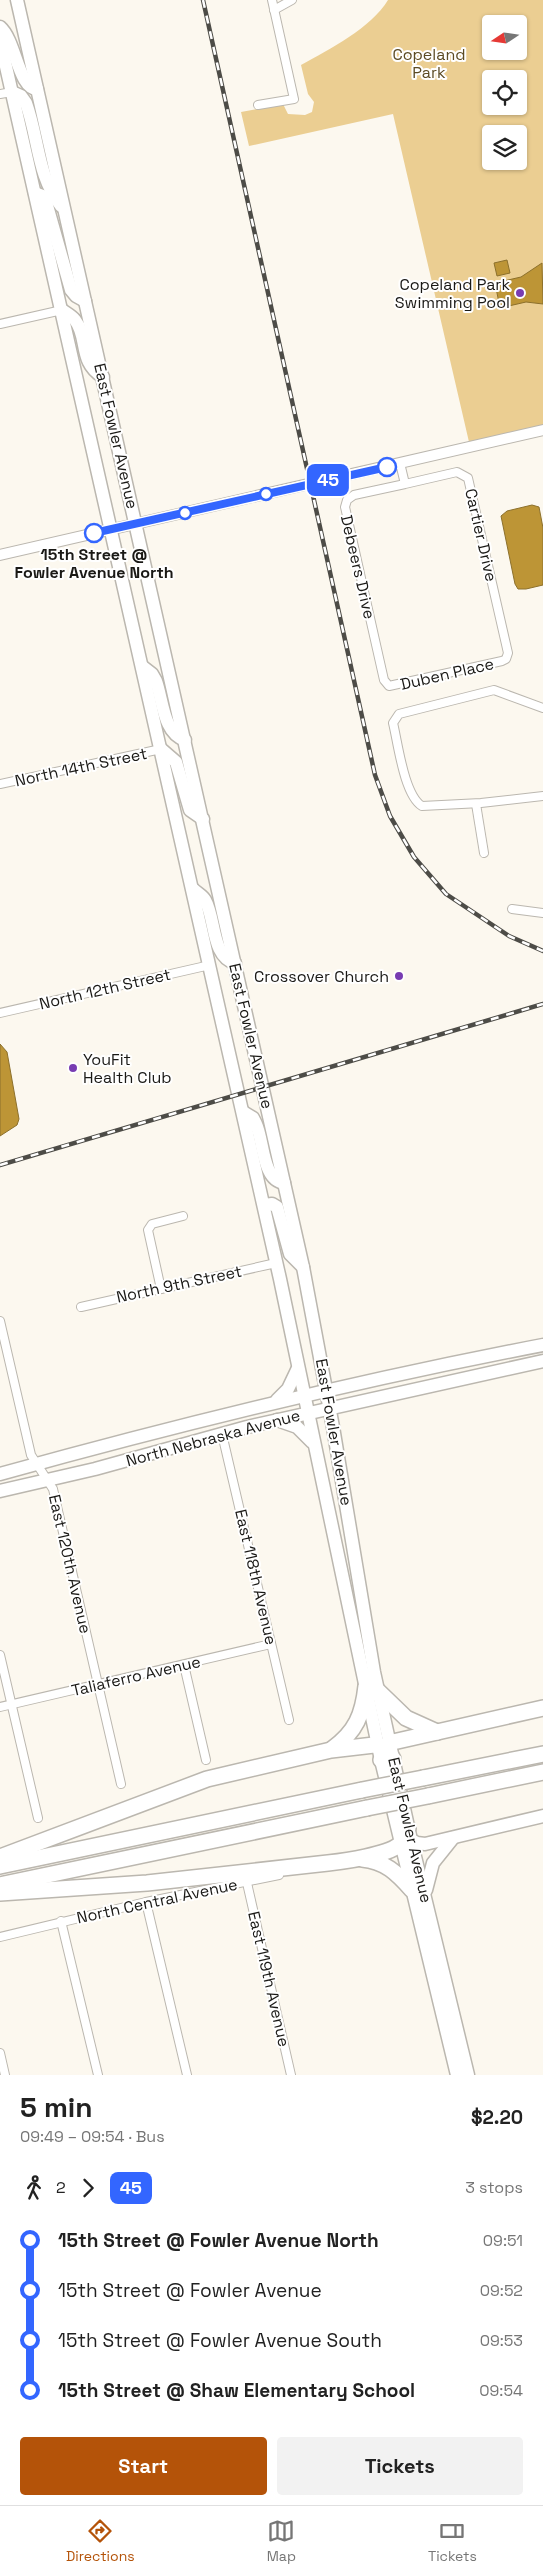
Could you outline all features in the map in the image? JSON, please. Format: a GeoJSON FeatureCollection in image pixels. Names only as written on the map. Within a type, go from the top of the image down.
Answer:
{"type":"FeatureCollection","features":[{"type":"Feature","properties":{"kind":"highway"},"geometry":{"type":"LineString","coordinates":[[331,1750],[346,1738],[357,1725],[372,1688],[406,1718],[436,1732]]}},
{"type":"Feature","properties":{"kind":"highway"},"geometry":{"type":"LineString","coordinates":[[0,1856],[200,1782],[331,1750],[385,1751],[436,1732],[543,1708]]}},
{"type":"Feature","properties":{"kind":"highway"},"geometry":{"type":"LineString","coordinates":[[0,1866],[543,1754]]}},
{"type":"Feature","properties":{"kind":"highway"},"geometry":{"type":"LineString","coordinates":[[0,1885],[543,1772]]}},
{"type":"Feature","properties":{"kind":"highway"},"geometry":{"type":"LineString","coordinates":[[0,1893],[147,1883],[314,1866],[358,1858],[391,1849],[405,1834]]}},
{"type":"Feature","properties":{"kind":"highway"},"geometry":{"type":"LineString","coordinates":[[358,1858],[383,1863],[419,1892]]}},
{"type":"Feature","properties":{"kind":"main road","name":"East Fowler Avenue"},"geometry":{"type":"LineString","coordinates":[[17,0],[303,1267],[330,1409],[372,1688]]}},
{"type":"Feature","properties":{"kind":"main road"},"geometry":{"type":"LineString","coordinates":[[0,27],[7,34],[24,83],[31,89],[37,89]]}},
{"type":"Feature","properties":{"kind":"main road","name":"East Fowler Avenue"},"geometry":{"type":"LineString","coordinates":[[0,40],[6,93],[35,193],[62,310],[264,1205],[313,1443],[419,1892],[468,2075]]}},
{"type":"Feature","properties":{"kind":"main road"},"geometry":{"type":"LineString","coordinates":[[6,93],[22,96],[26,104],[43,176],[50,193],[64,210]]}},
{"type":"Feature","properties":{"kind":"main road"},"geometry":{"type":"LineString","coordinates":[[35,193],[43,196],[46,202],[71,290],[76,296],[85,301]]}},
{"type":"Feature","properties":{"kind":"main road"},"geometry":{"type":"LineString","coordinates":[[62,310],[75,320],[86,358],[94,371],[103,377]]}},
{"type":"Feature","properties":{"kind":"main road"},"geometry":{"type":"LineString","coordinates":[[142,667],[152,674],[156,681],[170,728],[177,737],[185,740]]}},
{"type":"Feature","properties":{"kind":"main road"},"geometry":{"type":"LineString","coordinates":[[161,749],[176,762],[190,810],[203,819]]}},
{"type":"Feature","properties":{"kind":"main road"},"geometry":{"type":"LineString","coordinates":[[193,890],[205,899],[221,954],[224,959],[235,963]]}},
{"type":"Feature","properties":{"kind":"main road"},"geometry":{"type":"LineString","coordinates":[[243,1112],[253,1118],[256,1124],[270,1174],[276,1181],[284,1183]]}},
{"type":"Feature","properties":{"kind":"main road"},"geometry":{"type":"LineString","coordinates":[[264,1205],[272,1204],[277,1207],[290,1254],[295,1262],[303,1267]]}},
{"type":"Feature","properties":{"kind":"main road","name":"North Nebraska Avenue"},"geometry":{"type":"LineString","coordinates":[[0,1474],[276,1401],[543,1345]]}},
{"type":"Feature","properties":{"kind":"main road"},"geometry":{"type":"LineString","coordinates":[[460,1380],[468,1372],[490,1364],[517,1350]]}},
{"type":"Feature","properties":{"kind":"main road","name":"North Nebraska Avenue"},"geometry":{"type":"LineString","coordinates":[[0,1491],[277,1420],[543,1361]]}},
{"type":"Feature","properties":{"kind":"main road"},"geometry":{"type":"LineString","coordinates":[[276,1401],[288,1389],[298,1368]]}},
{"type":"Feature","properties":{"kind":"main road"},"geometry":{"type":"LineString","coordinates":[[277,1420],[297,1427],[313,1443]]}},
{"type":"Feature","properties":{"kind":"main road"},"geometry":{"type":"LineString","coordinates":[[405,1834],[425,1844],[543,1816]]}},
{"type":"Feature","properties":{"kind":"main road"},"geometry":{"type":"LineString","coordinates":[[419,1892],[433,1863],[453,1838]]}},
{"type":"Feature","properties":{"kind":"main road","name":"East Fowler Avenue"},"geometry":{"type":"LineString","coordinates":[[419,1892],[457,2075]]}},
{"type":"Feature","properties":{"kind":"street"},"geometry":{"type":"LineString","coordinates":[[258,105],[294,98],[272,0]]}},
{"type":"Feature","properties":{"kind":"street"},"geometry":{"type":"LineString","coordinates":[[274,10],[292,0]]}},
{"type":"Feature","properties":{"kind":"street"},"geometry":{"type":"LineString","coordinates":[[0,324],[62,310]]}},
{"type":"Feature","properties":{"kind":"street"},"geometry":{"type":"LineString","coordinates":[[0,555],[543,430]]}},
{"type":"Feature","properties":{"kind":"street"},"geometry":{"type":"LineString","coordinates":[[400,463],[405,484]]}},
{"type":"Feature","properties":{"kind":"street","name":"Cartier Drive"},"geometry":{"type":"LineString","coordinates":[[405,484],[457,472],[468,478],[507,657]]}},
{"type":"Feature","properties":{"kind":"street","name":"Debeers Drive"},"geometry":{"type":"LineString","coordinates":[[386,685],[345,507],[346,500],[354,495],[405,484]]}},
{"type":"Feature","properties":{"kind":"street","name":"Duben Place"},"geometry":{"type":"LineString","coordinates":[[386,685],[392,686],[502,661],[507,657]]}},
{"type":"Feature","properties":{"kind":"street"},"geometry":{"type":"LineString","coordinates":[[543,707],[494,690],[398,714],[394,718],[403,767],[414,798],[419,804],[426,807],[476,804],[543,796]]}},
{"type":"Feature","properties":{"kind":"street","name":"North 14th Street"},"geometry":{"type":"LineString","coordinates":[[0,784],[161,749]]}},
{"type":"Feature","properties":{"kind":"street"},"geometry":{"type":"LineString","coordinates":[[476,804],[484,853]]}},
{"type":"Feature","properties":{"kind":"street"},"geometry":{"type":"LineString","coordinates":[[512,909],[543,912]]}},
{"type":"Feature","properties":{"kind":"street","name":"North 12th Street"},"geometry":{"type":"LineString","coordinates":[[0,1012],[210,965]]}},
{"type":"Feature","properties":{"kind":"street"},"geometry":{"type":"LineString","coordinates":[[161,1289],[148,1230],[152,1224],[183,1216]]}},
{"type":"Feature","properties":{"kind":"street","name":"North 9th Street"},"geometry":{"type":"LineString","coordinates":[[81,1307],[276,1263]]}},
{"type":"Feature","properties":{"kind":"street","name":"East 120th Avenue"},"geometry":{"type":"LineString","coordinates":[[0,1321],[31,1455],[53,1489],[121,1784]]}},
{"type":"Feature","properties":{"kind":"street","name":"East 118th Avenue"},"geometry":{"type":"LineString","coordinates":[[222,1434],[289,1720]]}},
{"type":"Feature","properties":{"kind":"street","name":"Taliaferro Avenue"},"geometry":{"type":"LineString","coordinates":[[0,1707],[271,1644]]}},
{"type":"Feature","properties":{"kind":"street"},"geometry":{"type":"LineString","coordinates":[[0,1655],[38,1818]]}},
{"type":"Feature","properties":{"kind":"street"},"geometry":{"type":"LineString","coordinates":[[184,1665],[206,1760]]}},
{"type":"Feature","properties":{"kind":"street","name":"North Central Avenue"},"geometry":{"type":"LineString","coordinates":[[0,1937],[61,1921],[146,1902],[247,1883],[314,1866]]}},
{"type":"Feature","properties":{"kind":"street","name":"East 119th Avenue"},"geometry":{"type":"LineString","coordinates":[[247,1883],[291,2075]]}},
{"type":"Feature","properties":{"kind":"street"},"geometry":{"type":"LineString","coordinates":[[146,1902],[187,2075]]}},
{"type":"Feature","properties":{"kind":"street"},"geometry":{"type":"LineString","coordinates":[[61,1921],[98,2075]]}},
{"type":"Feature","properties":{"kind":"street"},"geometry":{"type":"LineString","coordinates":[[0,2053],[5,2075]]}},
{"type":"Feature","properties":{"kind":"green space","name":"Copeland Park"},"geometry":{"type":"Polygon","coordinates":[[[388,0],[543,0],[543,425],[469,442],[393,114],[249,146],[241,112],[283,104],[288,114],[305,115],[312,112],[314,102],[308,94],[301,65],[349,37],[371,20],[388,0]]]}},
{"type":"Feature","properties":{"kind":"shaded area"},"geometry":{"type":"Polygon","coordinates":[[[507,260],[510,273],[497,276],[494,263],[507,260]]]}},
{"type":"Feature","properties":{"kind":"shaded area","name":"Copeland Park Swimming Pool"},"geometry":{"type":"Polygon","coordinates":[[[542,263],[543,304],[526,302],[500,308],[495,283],[521,277],[542,263]]]}},
{"type":"Feature","properties":{"kind":"shaded area"},"geometry":{"type":"Polygon","coordinates":[[[532,505],[539,507],[543,528],[543,585],[518,589],[515,584],[501,516],[507,511],[532,505]]]}},
{"type":"Feature","properties":{"kind":"shaded area"},"geometry":{"type":"Polygon","coordinates":[[[0,1044],[7,1052],[19,1119],[17,1125],[0,1136],[0,1044]]]}},
{"type":"Feature","properties":{"kind":"railway"},"geometry":{"type":"LineString","coordinates":[[203,0],[375,775],[390,816],[414,857],[446,894],[509,936],[543,951]]}},
{"type":"Feature","properties":{"kind":"railway"},"geometry":{"type":"LineString","coordinates":[[0,1165],[543,1004]]}},
{"type":"Feature","properties":{"kind":"bus line","name":"45"},"geometry":{"type":"LineString","coordinates":[[94,533],[387,467]]}},
{"type":"Feature","properties":{"kind":"place","name":"Copeland Park Swimming Pool"},"geometry":{"type":"Point","coordinates":[520,293]}},
{"type":"Feature","properties":{"kind":"place","name":"15th Street @ Fowler Avenue North"},"geometry":{"type":"Point","coordinates":[94,533]}},
{"type":"Feature","properties":{"kind":"place","name":"Crossover Church"},"geometry":{"type":"Point","coordinates":[399,976]}},
{"type":"Feature","properties":{"kind":"place","name":"YouFit Health Club"},"geometry":{"type":"Point","coordinates":[73,1068]}}]}
